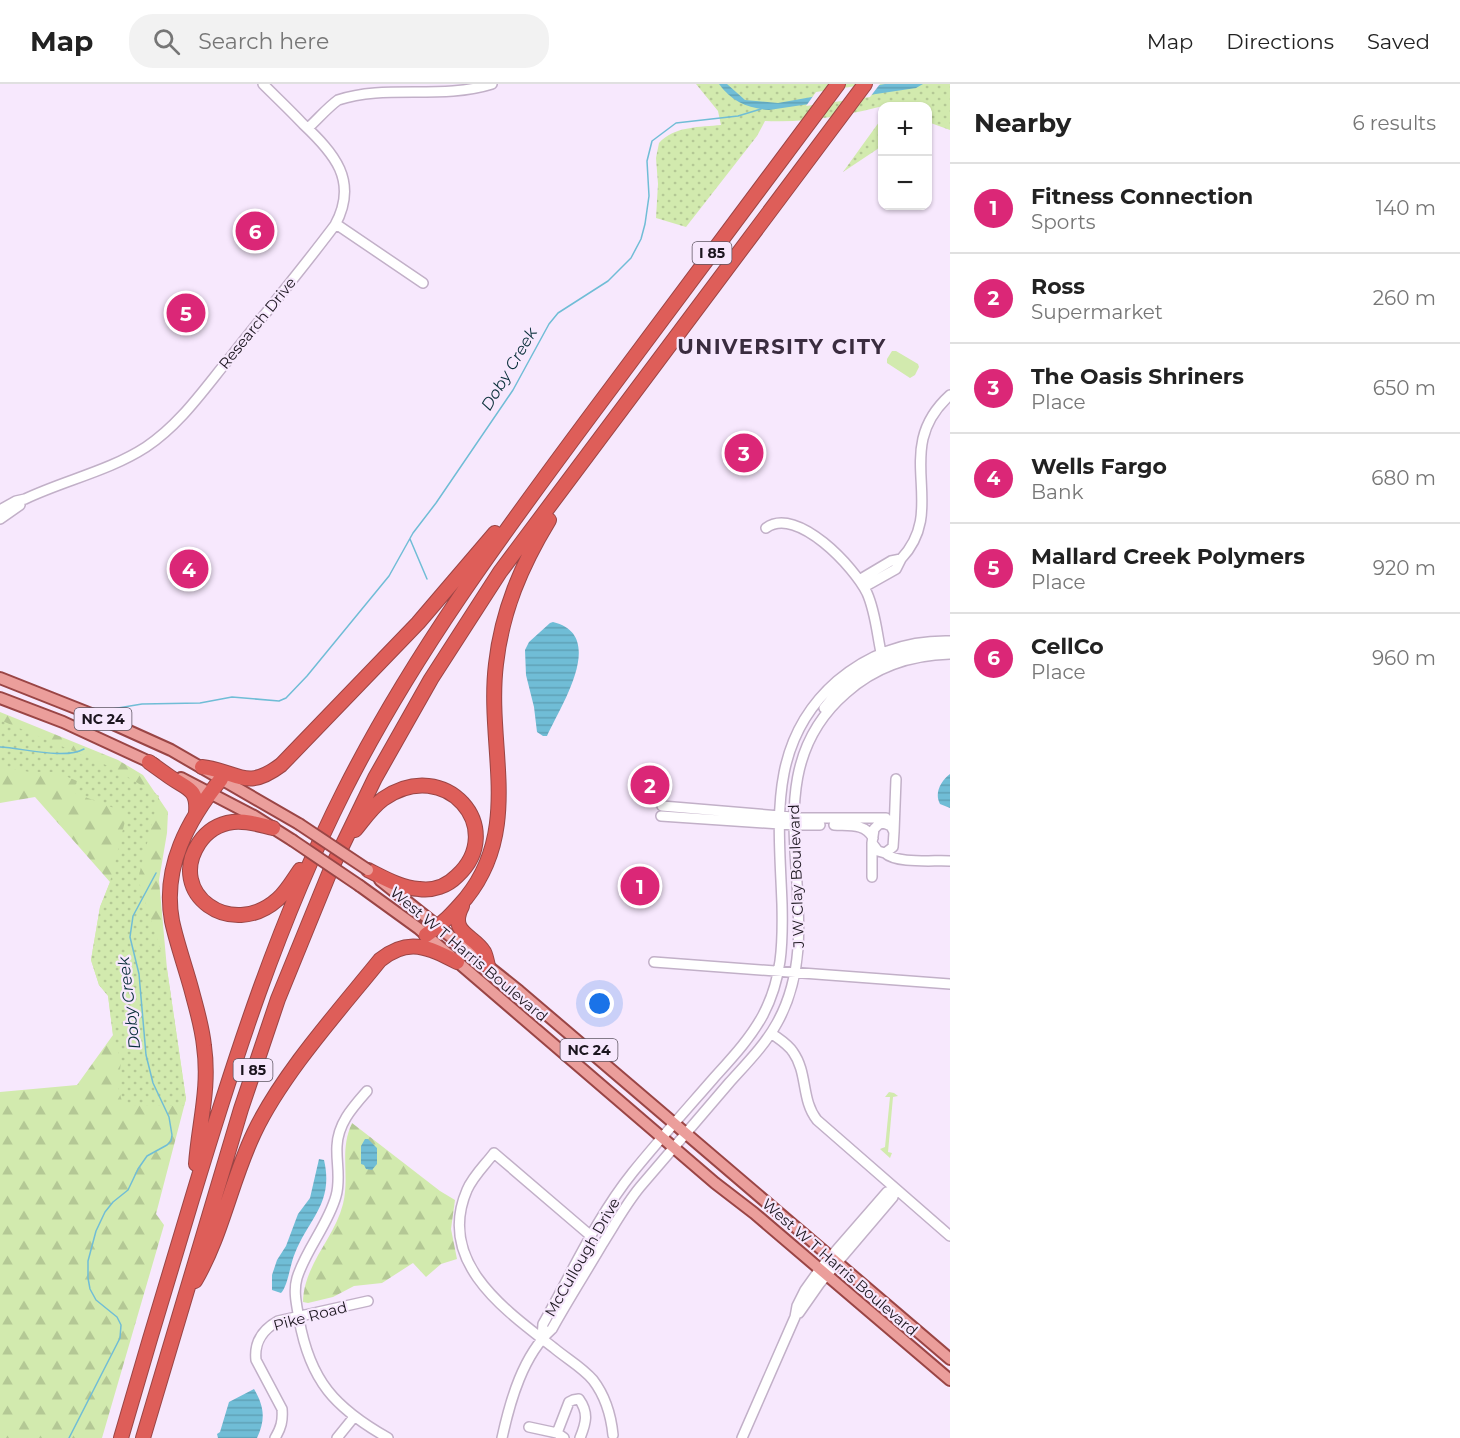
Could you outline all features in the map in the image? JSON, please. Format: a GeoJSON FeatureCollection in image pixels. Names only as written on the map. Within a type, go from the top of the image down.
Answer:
{"type":"FeatureCollection","features":[{"type":"Feature","properties":{"kind":"highway","name":"I 85"},"geometry":{"type":"LineString","coordinates":[[121,1438],[252,1008],[315,849],[345,789],[404,682],[464,589],[542,480],[838,84]]}},
{"type":"Feature","properties":{"kind":"highway","name":"I 85"},"geometry":{"type":"LineString","coordinates":[[143,1438],[263,1040],[311,917],[359,809],[392,747],[453,643],[500,572],[865,84]]}},
{"type":"Feature","properties":{"kind":"highway"},"geometry":{"type":"LineString","coordinates":[[488,966],[484,951],[466,936],[458,924],[458,912],[484,871],[497,831],[499,798],[494,689],[501,630],[513,588],[531,550],[589,454]]}},
{"type":"Feature","properties":{"kind":"highway"},"geometry":{"type":"LineString","coordinates":[[202,767],[218,769],[234,777],[248,779],[263,777],[281,765],[418,623],[473,556],[542,480]]}},
{"type":"Feature","properties":{"kind":"highway"},"geometry":{"type":"LineString","coordinates":[[149,762],[190,788],[197,800],[196,814]]}},
{"type":"Feature","properties":{"kind":"highway"},"geometry":{"type":"LineString","coordinates":[[196,1187],[196,1162],[205,1100],[205,1047],[172,921],[170,888],[177,851],[196,814],[221,779]]}},
{"type":"Feature","properties":{"kind":"highway"},"geometry":{"type":"LineString","coordinates":[[343,845],[381,801],[400,790],[417,785],[435,786],[452,793],[463,803],[471,818],[475,839],[470,861],[454,879],[439,887],[420,890],[402,886],[368,870]]}},
{"type":"Feature","properties":{"kind":"highway"},"geometry":{"type":"LineString","coordinates":[[273,828],[248,822],[231,822],[215,827],[201,839],[192,856],[191,874],[199,896],[210,908],[236,916],[254,914],[263,910],[284,893],[315,849]]}},
{"type":"Feature","properties":{"kind":"highway"},"geometry":{"type":"LineString","coordinates":[[426,935],[448,919],[467,896]]}},
{"type":"Feature","properties":{"kind":"highway"},"geometry":{"type":"LineString","coordinates":[[184,1301],[206,1262],[243,1156],[263,1114],[290,1074],[376,965],[388,954],[410,946],[434,950],[457,962]]}},
{"type":"Feature","properties":{"kind":"main road","name":"West W T Harris Boulevard"},"geometry":{"type":"LineString","coordinates":[[0,678],[91,714],[171,750],[299,824],[368,870],[440,926],[686,1132],[950,1359]]}},
{"type":"Feature","properties":{"kind":"main road","name":"West W T Harris Boulevard"},"geometry":{"type":"LineString","coordinates":[[0,698],[63,722],[210,793],[273,828],[360,886],[426,935],[674,1148],[950,1380]]}},
{"type":"Feature","properties":{"kind":"street","name":"Research Drive"},"geometry":{"type":"LineString","coordinates":[[0,510],[16,501],[114,465],[162,435],[183,415],[336,224],[344,198],[341,173],[333,155],[263,84]]}},
{"type":"Feature","properties":{"kind":"street"},"geometry":{"type":"LineString","coordinates":[[308,128],[334,103],[366,88],[392,86],[462,89],[492,84]]}},
{"type":"Feature","properties":{"kind":"street"},"geometry":{"type":"LineString","coordinates":[[336,224],[423,283]]}},
{"type":"Feature","properties":{"kind":"street"},"geometry":{"type":"LineString","coordinates":[[861,584],[896,569],[918,542],[926,526],[931,500],[924,440],[933,414],[950,395]]}},
{"type":"Feature","properties":{"kind":"street","name":"Research Drive"},"geometry":{"type":"LineString","coordinates":[[0,519],[21,505],[25,499]]}},
{"type":"Feature","properties":{"kind":"street"},"geometry":{"type":"LineString","coordinates":[[766,528],[773,525],[793,526],[816,537],[835,551],[861,584],[871,604],[884,668]]}},
{"type":"Feature","properties":{"kind":"street","name":"J W Clay Boulevard"},"geometry":{"type":"LineString","coordinates":[[675,1123],[752,1032],[767,1007],[780,970],[783,935],[780,791],[791,745],[803,721],[816,702],[858,665],[881,653],[913,644],[950,641]]}},
{"type":"Feature","properties":{"kind":"street"},"geometry":{"type":"LineString","coordinates":[[884,668],[886,661],[892,657],[950,646]]}},
{"type":"Feature","properties":{"kind":"street"},"geometry":{"type":"LineString","coordinates":[[822,719],[825,708],[835,693],[854,676],[877,663],[881,653]]}},
{"type":"Feature","properties":{"kind":"street","name":"J W Clay Boulevard"},"geometry":{"type":"LineString","coordinates":[[674,1148],[771,1033],[786,1006],[796,972],[800,945],[794,799],[798,770],[809,742],[822,719],[850,689],[868,676],[884,668],[921,656],[950,654]]}},
{"type":"Feature","properties":{"kind":"street"},"geometry":{"type":"LineString","coordinates":[[894,843],[891,849],[883,853],[872,873],[874,829],[891,812],[894,779],[894,843],[896,853],[910,859]]}},
{"type":"Feature","properties":{"kind":"street"},"geometry":{"type":"LineString","coordinates":[[662,806],[858,826],[868,831],[875,849],[898,859],[950,861]]}},
{"type":"Feature","properties":{"kind":"street"},"geometry":{"type":"LineString","coordinates":[[661,816],[779,819]]}},
{"type":"Feature","properties":{"kind":"street"},"geometry":{"type":"LineString","coordinates":[[794,821],[841,819],[883,821],[894,832]]}},
{"type":"Feature","properties":{"kind":"street"},"geometry":{"type":"LineString","coordinates":[[654,962],[945,984]]}},
{"type":"Feature","properties":{"kind":"street"},"geometry":{"type":"LineString","coordinates":[[771,1033],[787,1045],[796,1057],[800,1065],[806,1102],[815,1118],[950,1236]]}},
{"type":"Feature","properties":{"kind":"street"},"geometry":{"type":"LineString","coordinates":[[367,1091],[350,1111],[339,1131],[337,1192],[333,1207],[296,1281],[295,1296],[306,1352],[314,1370],[340,1406],[388,1438]]}},
{"type":"Feature","properties":{"kind":"street","name":"McCullough Drive"},"geometry":{"type":"LineString","coordinates":[[542,1338],[543,1324],[615,1197],[675,1123]]}},
{"type":"Feature","properties":{"kind":"street","name":"McCullough Drive"},"geometry":{"type":"LineString","coordinates":[[502,1438],[515,1393],[542,1338],[552,1329],[627,1205],[674,1148]]}},
{"type":"Feature","properties":{"kind":"street"},"geometry":{"type":"LineString","coordinates":[[591,1236],[494,1153],[472,1181],[460,1219],[462,1245],[471,1269],[483,1286],[594,1381],[609,1410],[613,1435]]}},
{"type":"Feature","properties":{"kind":"street"},"geometry":{"type":"LineString","coordinates":[[742,1438],[805,1290],[893,1197],[896,1189]]}},
{"type":"Feature","properties":{"kind":"street","name":"Pike Road"},"geometry":{"type":"LineString","coordinates":[[275,1438],[281,1429],[282,1409],[259,1366],[255,1352],[257,1342],[267,1327],[299,1316],[368,1301]]}},
{"type":"Feature","properties":{"kind":"street"},"geometry":{"type":"LineString","coordinates":[[529,1427],[560,1435],[569,1402],[579,1399],[586,1411],[586,1420],[580,1438]]}},
{"type":"Feature","properties":{"kind":"street"},"geometry":{"type":"LineString","coordinates":[[337,1438],[354,1417]]}},
{"type":"Feature","properties":{"kind":"green space"},"geometry":{"type":"Polygon","coordinates":[[[696,84],[950,84],[950,130],[932,123],[932,102],[878,102],[878,107],[830,117],[798,121],[765,121],[757,136],[686,227],[656,218],[658,184],[656,158],[659,143],[665,137],[680,130],[721,125],[718,111],[696,84]]]}},
{"type":"Feature","properties":{"kind":"green space"},"geometry":{"type":"Polygon","coordinates":[[[878,124],[878,149],[843,172],[878,124]]]}},
{"type":"Feature","properties":{"kind":"green space"},"geometry":{"type":"Polygon","coordinates":[[[892,351],[918,364],[915,375],[910,378],[887,363],[892,351]]]}},
{"type":"Feature","properties":{"kind":"green space"},"geometry":{"type":"Polygon","coordinates":[[[0,712],[118,760],[143,775],[168,812],[159,880],[167,969],[186,1099],[156,1214],[164,1225],[102,1438],[0,1438],[0,1092],[77,1085],[113,1035],[108,995],[99,985],[91,960],[100,907],[110,882],[35,797],[0,803],[0,712]]]}},
{"type":"Feature","properties":{"kind":"green space"},"geometry":{"type":"Polygon","coordinates":[[[0,720],[113,768],[159,796],[138,879],[167,969],[186,1099],[184,1106],[123,1105],[118,1087],[121,1061],[113,1035],[108,996],[99,985],[91,960],[100,907],[110,882],[127,813],[72,792],[77,781],[56,772],[30,772],[0,767],[0,720]]]}},
{"type":"Feature","properties":{"kind":"green space"},"geometry":{"type":"Polygon","coordinates":[[[889,1092],[898,1096],[893,1097],[888,1152],[892,1153],[890,1158],[880,1149],[885,1147],[890,1097],[885,1097],[889,1092]]]}},
{"type":"Feature","properties":{"kind":"green space"},"geometry":{"type":"Polygon","coordinates":[[[352,1123],[455,1200],[451,1229],[457,1259],[441,1264],[426,1277],[413,1263],[382,1283],[354,1286],[333,1297],[308,1303],[303,1302],[308,1276],[339,1217],[343,1204],[346,1183],[346,1143],[352,1123]]]}},
{"type":"Feature","properties":{"kind":"water"},"geometry":{"type":"Polygon","coordinates":[[[719,84],[727,84],[745,100],[778,103],[885,84],[923,84],[916,88],[769,110],[741,103],[719,84]]]}},
{"type":"Feature","properties":{"kind":"water"},"geometry":{"type":"Polygon","coordinates":[[[553,622],[569,629],[577,641],[579,656],[569,691],[547,736],[543,736],[537,732],[526,675],[525,650],[529,642],[553,622]]]}},
{"type":"Feature","properties":{"kind":"water"},"geometry":{"type":"Polygon","coordinates":[[[950,774],[950,808],[940,804],[938,792],[941,784],[950,774]]]}},
{"type":"Feature","properties":{"kind":"water"},"geometry":{"type":"Polygon","coordinates":[[[365,1139],[377,1148],[377,1164],[372,1170],[366,1169],[361,1164],[361,1146],[365,1139]]]}},
{"type":"Feature","properties":{"kind":"water"},"geometry":{"type":"Polygon","coordinates":[[[319,1159],[324,1160],[326,1175],[323,1199],[295,1253],[281,1293],[272,1290],[272,1275],[298,1214],[310,1198],[319,1159]]]}},
{"type":"Feature","properties":{"kind":"water"},"geometry":{"type":"Polygon","coordinates":[[[254,1389],[263,1413],[262,1425],[257,1438],[218,1438],[217,1434],[220,1432],[229,1402],[254,1389]]]}},
{"type":"Feature","properties":{"kind":"pier"},"geometry":{"type":"Polygon","coordinates":[[[880,84],[870,97],[806,106],[816,92],[880,84]]]}},
{"type":"Feature","properties":{"kind":"waterway","name":"Doby Creek"},"geometry":{"type":"LineString","coordinates":[[112,709],[142,704],[200,703],[232,697],[279,701],[286,698],[307,676],[389,576],[413,533],[513,390],[549,324],[558,313],[608,281],[631,258],[641,239],[645,224],[649,196],[647,161],[652,141],[676,123],[738,116],[761,109]]}},
{"type":"Feature","properties":{"kind":"waterway"},"geometry":{"type":"LineString","coordinates":[[410,539],[427,579]]}},
{"type":"Feature","properties":{"kind":"waterway"},"geometry":{"type":"LineString","coordinates":[[0,747],[55,753],[76,752],[84,749]]}},
{"type":"Feature","properties":{"kind":"waterway","name":"Doby Creek"},"geometry":{"type":"LineString","coordinates":[[69,1438],[120,1338],[121,1325],[117,1317],[96,1300],[90,1289],[88,1261],[96,1231],[105,1212],[128,1190],[147,1156],[167,1145],[172,1135],[169,1117],[153,1083],[146,1055],[139,974],[130,937],[133,916],[156,873]]}},
{"type":"Feature","properties":{"kind":"place","name":"CellCo"},"geometry":{"type":"Point","coordinates":[255,231]}},
{"type":"Feature","properties":{"kind":"place","name":"Mallard Creek Polymers"},"geometry":{"type":"Point","coordinates":[186,313]}},
{"type":"Feature","properties":{"kind":"place","name":"The Oasis Shriners"},"geometry":{"type":"Point","coordinates":[744,453]}},
{"type":"Feature","properties":{"kind":"place","name":"Wells Fargo"},"geometry":{"type":"Point","coordinates":[189,569]}},
{"type":"Feature","properties":{"kind":"place","name":"Ross"},"geometry":{"type":"Point","coordinates":[650,785]}},
{"type":"Feature","properties":{"kind":"place","name":"Fitness Connection"},"geometry":{"type":"Point","coordinates":[640,886]}},
{"type":"Feature","properties":{"kind":"district","name":"UNIVERSITY CITY"},"geometry":{"type":"Point","coordinates":[782,346]}}]}
